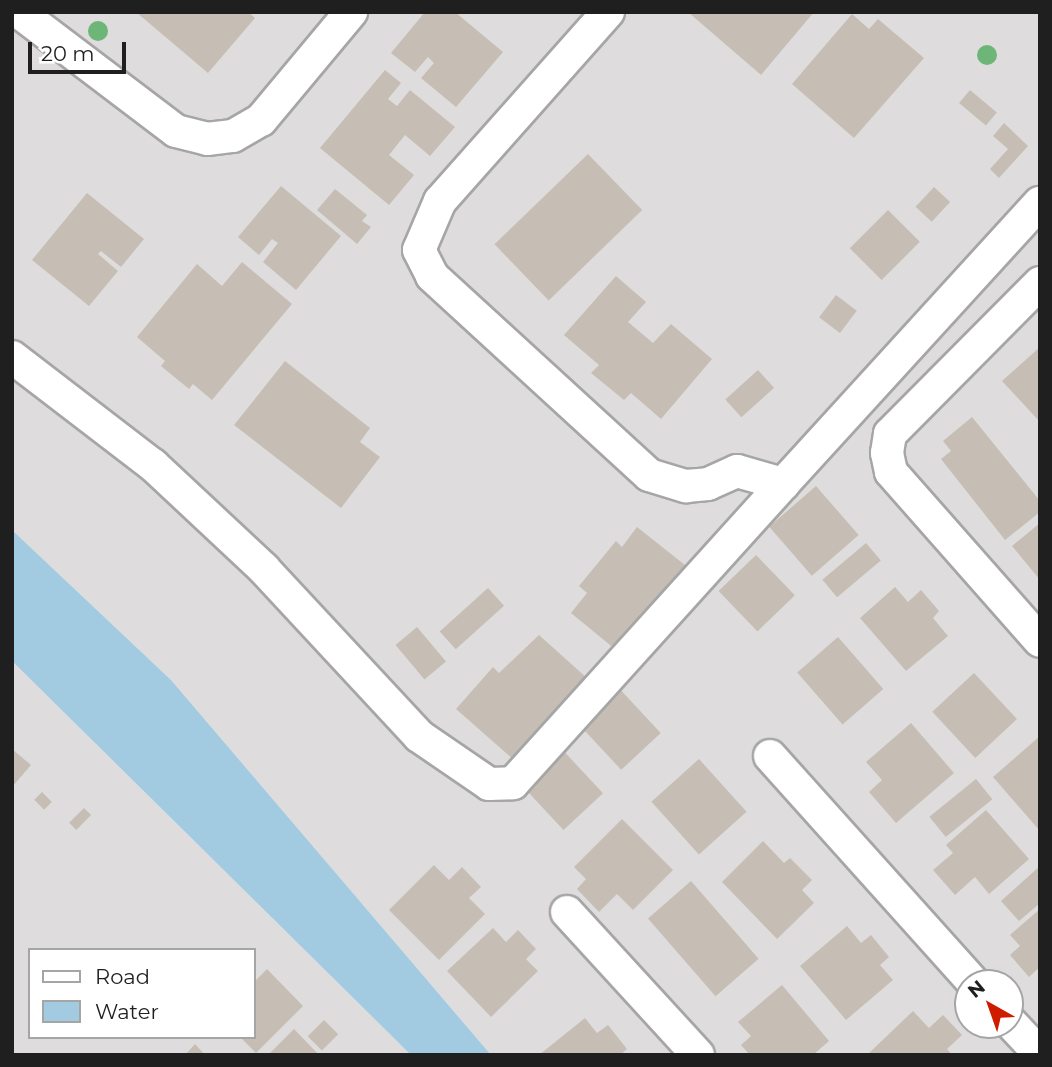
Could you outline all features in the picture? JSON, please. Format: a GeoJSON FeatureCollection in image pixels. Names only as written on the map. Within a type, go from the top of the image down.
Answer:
{"type":"FeatureCollection","features":[{"type":"Feature","properties":{"kind":"street"},"geometry":{"type":"LineString","coordinates":[[19,12],[176,131],[207,139],[233,136],[261,120],[351,12]]}},
{"type":"Feature","properties":{"kind":"street"},"geometry":{"type":"LineString","coordinates":[[608,12],[440,201],[419,250],[432,276],[649,475],[686,486],[708,484],[737,471],[783,484]]}},
{"type":"Feature","properties":{"kind":"street"},"geometry":{"type":"LineString","coordinates":[[12,357],[153,465],[264,569],[419,736],[489,783],[513,783],[1040,203]]}},
{"type":"Feature","properties":{"kind":"street"},"geometry":{"type":"LineString","coordinates":[[1040,283],[890,434],[887,453],[891,472],[1040,641]]}},
{"type":"Feature","properties":{"kind":"street"},"geometry":{"type":"LineString","coordinates":[[770,756],[961,969]]}},
{"type":"Feature","properties":{"kind":"street"},"geometry":{"type":"LineString","coordinates":[[567,912],[698,1055]]}},
{"type":"Feature","properties":{"kind":"street"},"geometry":{"type":"LineString","coordinates":[[1024,1037],[1040,1054]]}},
{"type":"Feature","properties":{"kind":"shaded area"},"geometry":{"type":"Polygon","coordinates":[[[12,12],[1040,12],[1040,1055],[491,1055],[171,680],[12,530],[12,12]]]}},
{"type":"Feature","properties":{"kind":"shaded area"},"geometry":{"type":"Polygon","coordinates":[[[12,661],[411,1055],[12,1055],[12,661]]]}},
{"type":"Feature","properties":{"kind":"water"},"geometry":{"type":"Polygon","coordinates":[[[12,530],[171,680],[491,1055],[411,1055],[12,661],[12,530]]]}},
{"type":"Feature","properties":{"kind":"building"},"geometry":{"type":"Polygon","coordinates":[[[136,12],[248,12],[255,18],[208,73],[136,12]]]}},
{"type":"Feature","properties":{"kind":"building"},"geometry":{"type":"Polygon","coordinates":[[[425,12],[455,12],[503,52],[456,107],[421,78],[434,63],[428,57],[415,72],[391,53],[425,12]]]}},
{"type":"Feature","properties":{"kind":"building"},"geometry":{"type":"Polygon","coordinates":[[[688,12],[814,12],[761,75],[688,12]]]}},
{"type":"Feature","properties":{"kind":"building"},"geometry":{"type":"Polygon","coordinates":[[[852,14],[869,29],[878,19],[924,58],[854,138],[792,84],[852,14]]]}},
{"type":"Feature","properties":{"kind":"building"},"geometry":{"type":"Polygon","coordinates":[[[385,70],[401,83],[388,99],[397,106],[410,90],[455,127],[430,156],[405,135],[389,155],[414,175],[389,205],[320,148],[385,70]]]}},
{"type":"Feature","properties":{"kind":"building"},"geometry":{"type":"Polygon","coordinates":[[[970,90],[997,112],[986,126],[959,103],[970,90]]]}},
{"type":"Feature","properties":{"kind":"building"},"geometry":{"type":"Polygon","coordinates":[[[1004,123],[1028,146],[999,178],[990,169],[1008,149],[993,136],[1004,123]]]}},
{"type":"Feature","properties":{"kind":"building"},"geometry":{"type":"Polygon","coordinates":[[[588,154],[642,210],[549,300],[494,244],[588,154]]]}},
{"type":"Feature","properties":{"kind":"building"},"geometry":{"type":"Polygon","coordinates":[[[281,186],[341,236],[296,290],[263,262],[278,243],[272,239],[259,255],[238,237],[281,186]]]}},
{"type":"Feature","properties":{"kind":"building"},"geometry":{"type":"Polygon","coordinates":[[[934,187],[950,202],[932,222],[916,207],[934,187]]]}},
{"type":"Feature","properties":{"kind":"building"},"geometry":{"type":"Polygon","coordinates":[[[335,189],[367,215],[362,221],[371,227],[357,244],[317,210],[335,189]]]}},
{"type":"Feature","properties":{"kind":"building"},"geometry":{"type":"Polygon","coordinates":[[[87,193],[144,239],[121,267],[101,251],[98,254],[118,271],[89,306],[32,260],[87,193]]]}},
{"type":"Feature","properties":{"kind":"building"},"geometry":{"type":"Polygon","coordinates":[[[888,210],[920,242],[882,280],[850,248],[888,210]]]}},
{"type":"Feature","properties":{"kind":"building"},"geometry":{"type":"Polygon","coordinates":[[[242,262],[292,304],[212,400],[193,384],[189,389],[161,366],[165,361],[137,337],[197,264],[222,286],[242,262]]]}},
{"type":"Feature","properties":{"kind":"building"},"geometry":{"type":"Polygon","coordinates":[[[616,276],[646,302],[628,322],[653,343],[671,324],[712,359],[661,419],[631,393],[624,400],[591,373],[599,365],[564,335],[616,276]]]}},
{"type":"Feature","properties":{"kind":"building"},"geometry":{"type":"Polygon","coordinates":[[[836,295],[857,311],[840,333],[819,317],[836,295]]]}},
{"type":"Feature","properties":{"kind":"building"},"geometry":{"type":"Polygon","coordinates":[[[1040,347],[1040,422],[1002,381],[1040,347]]]}},
{"type":"Feature","properties":{"kind":"building"},"geometry":{"type":"Polygon","coordinates":[[[285,361],[370,428],[360,442],[380,457],[341,508],[234,425],[285,361]]]}},
{"type":"Feature","properties":{"kind":"building"},"geometry":{"type":"Polygon","coordinates":[[[758,370],[774,388],[741,417],[725,399],[758,370]]]}},
{"type":"Feature","properties":{"kind":"building"},"geometry":{"type":"Polygon","coordinates":[[[972,417],[1040,501],[1040,512],[1005,540],[941,459],[951,451],[943,441],[972,417]]]}},
{"type":"Feature","properties":{"kind":"building"},"geometry":{"type":"Polygon","coordinates":[[[816,486],[859,535],[812,576],[769,527],[816,486]]]}},
{"type":"Feature","properties":{"kind":"building"},"geometry":{"type":"Polygon","coordinates":[[[1040,523],[1040,580],[1012,546],[1040,523]]]}},
{"type":"Feature","properties":{"kind":"building"},"geometry":{"type":"Polygon","coordinates":[[[637,527],[690,569],[621,654],[571,613],[587,593],[579,586],[616,541],[622,547],[637,527]]]}},
{"type":"Feature","properties":{"kind":"building"},"geometry":{"type":"Polygon","coordinates":[[[866,543],[881,561],[837,597],[822,580],[866,543]]]}},
{"type":"Feature","properties":{"kind":"building"},"geometry":{"type":"Polygon","coordinates":[[[756,555],[795,595],[757,631],[719,591],[756,555]]]}},
{"type":"Feature","properties":{"kind":"building"},"geometry":{"type":"Polygon","coordinates":[[[895,587],[908,602],[921,590],[939,611],[933,618],[948,636],[906,671],[860,618],[895,587]]]}},
{"type":"Feature","properties":{"kind":"building"},"geometry":{"type":"Polygon","coordinates":[[[488,588],[504,606],[456,649],[440,631],[488,588]]]}},
{"type":"Feature","properties":{"kind":"building"},"geometry":{"type":"Polygon","coordinates":[[[417,627],[446,661],[424,679],[396,645],[417,627]]]}},
{"type":"Feature","properties":{"kind":"building"},"geometry":{"type":"Polygon","coordinates":[[[539,635],[588,679],[515,761],[456,709],[493,667],[499,673],[539,635]]]}},
{"type":"Feature","properties":{"kind":"building"},"geometry":{"type":"Polygon","coordinates":[[[838,637],[883,689],[843,725],[797,672],[838,637]]]}},
{"type":"Feature","properties":{"kind":"building"},"geometry":{"type":"Polygon","coordinates":[[[974,673],[1017,719],[975,758],[932,712],[974,673]]]}},
{"type":"Feature","properties":{"kind":"building"},"geometry":{"type":"Polygon","coordinates":[[[615,684],[661,733],[621,770],[576,721],[615,684]]]}},
{"type":"Feature","properties":{"kind":"building"},"geometry":{"type":"Polygon","coordinates":[[[911,723],[954,773],[896,823],[869,792],[882,780],[866,762],[911,723]]]}},
{"type":"Feature","properties":{"kind":"building"},"geometry":{"type":"Polygon","coordinates":[[[1040,736],[1040,831],[993,777],[1040,736]]]}},
{"type":"Feature","properties":{"kind":"building"},"geometry":{"type":"Polygon","coordinates":[[[558,745],[603,793],[564,830],[519,782],[558,745]]]}},
{"type":"Feature","properties":{"kind":"building"},"geometry":{"type":"Polygon","coordinates":[[[12,749],[31,765],[12,787],[12,749]]]}},
{"type":"Feature","properties":{"kind":"building"},"geometry":{"type":"Polygon","coordinates":[[[699,759],[747,812],[699,855],[651,802],[699,759]]]}},
{"type":"Feature","properties":{"kind":"building"},"geometry":{"type":"Polygon","coordinates":[[[976,779],[992,799],[946,837],[929,817],[976,779]]]}},
{"type":"Feature","properties":{"kind":"building"},"geometry":{"type":"Polygon","coordinates":[[[42,792],[52,802],[44,810],[34,800],[42,792]]]}},
{"type":"Feature","properties":{"kind":"building"},"geometry":{"type":"Polygon","coordinates":[[[84,808],[91,815],[76,830],[69,823],[84,808]]]}},
{"type":"Feature","properties":{"kind":"building"},"geometry":{"type":"Polygon","coordinates":[[[986,810],[1029,859],[989,894],[975,877],[955,895],[933,870],[953,853],[946,845],[986,810]]]}},
{"type":"Feature","properties":{"kind":"building"},"geometry":{"type":"Polygon","coordinates":[[[622,819],[673,870],[633,910],[617,894],[599,912],[577,889],[586,879],[574,867],[622,819]]]}},
{"type":"Feature","properties":{"kind":"building"},"geometry":{"type":"Polygon","coordinates":[[[763,841],[784,863],[790,858],[812,880],[802,890],[814,903],[777,939],[722,882],[763,841]]]}},
{"type":"Feature","properties":{"kind":"building"},"geometry":{"type":"Polygon","coordinates":[[[434,865],[449,880],[462,867],[481,887],[469,898],[485,914],[439,960],[389,910],[434,865]]]}},
{"type":"Feature","properties":{"kind":"building"},"geometry":{"type":"Polygon","coordinates":[[[1040,866],[1040,903],[1019,921],[1001,901],[1040,866]]]}},
{"type":"Feature","properties":{"kind":"building"},"geometry":{"type":"Polygon","coordinates":[[[691,881],[759,959],[716,996],[648,918],[691,881]]]}},
{"type":"Feature","properties":{"kind":"building"},"geometry":{"type":"Polygon","coordinates":[[[1040,909],[1040,967],[1029,977],[1010,955],[1020,946],[1010,935],[1040,909]]]}},
{"type":"Feature","properties":{"kind":"building"},"geometry":{"type":"Polygon","coordinates":[[[847,926],[861,943],[871,935],[889,957],[880,965],[893,980],[846,1020],[800,966],[847,926]]]}},
{"type":"Feature","properties":{"kind":"building"},"geometry":{"type":"Polygon","coordinates":[[[493,928],[506,942],[518,930],[536,949],[526,959],[538,971],[491,1017],[447,971],[493,928]]]}},
{"type":"Feature","properties":{"kind":"building"},"geometry":{"type":"Polygon","coordinates":[[[267,969],[303,1006],[256,1053],[242,1039],[256,1039],[256,980],[267,969]]]}},
{"type":"Feature","properties":{"kind":"building"},"geometry":{"type":"Polygon","coordinates":[[[782,985],[829,1041],[813,1055],[750,1055],[741,1045],[751,1036],[738,1022],[782,985]]]}},
{"type":"Feature","properties":{"kind":"building"},"geometry":{"type":"Polygon","coordinates":[[[913,1011],[929,1028],[943,1015],[954,1027],[954,1039],[958,1039],[947,1049],[952,1055],[867,1055],[913,1011]]]}},
{"type":"Feature","properties":{"kind":"building"},"geometry":{"type":"Polygon","coordinates":[[[585,1018],[597,1033],[608,1025],[627,1049],[620,1055],[539,1055],[585,1018]]]}},
{"type":"Feature","properties":{"kind":"building"},"geometry":{"type":"Polygon","coordinates":[[[324,1020],[338,1034],[322,1050],[308,1036],[324,1020]]]}},
{"type":"Feature","properties":{"kind":"building"},"geometry":{"type":"Polygon","coordinates":[[[294,1029],[319,1055],[268,1055],[294,1029]]]}},
{"type":"Feature","properties":{"kind":"building"},"geometry":{"type":"Polygon","coordinates":[[[195,1044],[205,1055],[185,1055],[195,1044]]]}}]}
